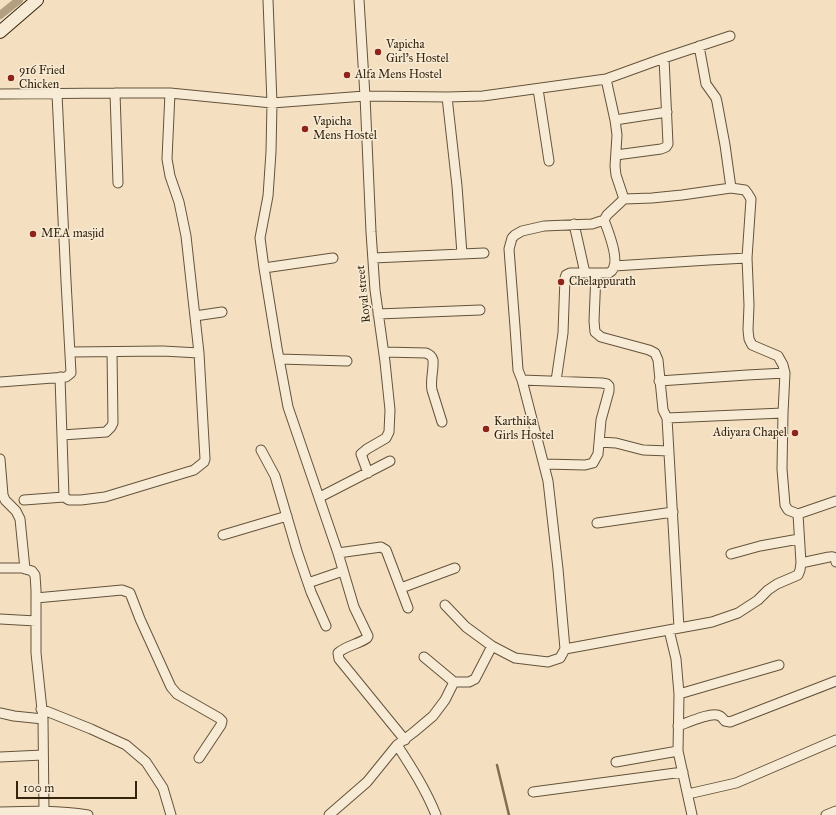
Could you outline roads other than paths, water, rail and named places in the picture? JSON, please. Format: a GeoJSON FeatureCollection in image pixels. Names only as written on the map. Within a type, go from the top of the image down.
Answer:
{"type":"FeatureCollection","features":[{"type":"Feature","properties":{"kind":"main road"},"geometry":{"type":"LineString","coordinates":[[0,32],[37,0]]}},
{"type":"Feature","properties":{"kind":"street"},"geometry":{"type":"LineString","coordinates":[[268,0],[272,103],[271,152],[268,196],[260,238],[269,307],[288,406],[320,498],[354,607],[368,636],[361,642],[341,650],[338,653],[339,659],[401,742],[436,815]]}},
{"type":"Feature","properties":{"kind":"street","name":"Royal street"},"geometry":{"type":"LineString","coordinates":[[359,0],[365,96],[370,232],[375,290],[384,352],[390,410],[389,432],[386,438],[361,454],[368,473]]}},
{"type":"Feature","properties":{"kind":"street"},"geometry":{"type":"LineString","coordinates":[[0,94],[115,92],[170,93],[272,103],[365,96],[483,96],[606,79],[730,36]]}},
{"type":"Feature","properties":{"kind":"street"},"geometry":{"type":"LineString","coordinates":[[699,46],[706,84],[718,102],[731,188]]}},
{"type":"Feature","properties":{"kind":"street"},"geometry":{"type":"LineString","coordinates":[[616,155],[661,149],[666,147],[668,144],[669,139],[664,58]]}},
{"type":"Feature","properties":{"kind":"street"},"geometry":{"type":"LineString","coordinates":[[606,79],[617,135],[615,166],[616,175],[624,199]]}},
{"type":"Feature","properties":{"kind":"street"},"geometry":{"type":"LineString","coordinates":[[538,89],[549,161]]}},
{"type":"Feature","properties":{"kind":"street"},"geometry":{"type":"LineString","coordinates":[[115,92],[118,183]]}},
{"type":"Feature","properties":{"kind":"street"},"geometry":{"type":"LineString","coordinates":[[24,500],[64,497],[69,500],[75,500],[105,496],[194,470],[204,462],[199,353],[186,236],[179,202],[170,176],[167,159],[170,93]]}},
{"type":"Feature","properties":{"kind":"street"},"geometry":{"type":"LineString","coordinates":[[0,382],[66,377],[72,373],[56,94]]}},
{"type":"Feature","properties":{"kind":"street"},"geometry":{"type":"LineString","coordinates":[[447,97],[458,186],[462,254]]}},
{"type":"Feature","properties":{"kind":"street"},"geometry":{"type":"LineString","coordinates":[[615,120],[667,112]]}},
{"type":"Feature","properties":{"kind":"street"},"geometry":{"type":"LineString","coordinates":[[445,605],[466,627],[492,646],[515,658],[548,662],[560,658],[565,649],[548,481],[522,380],[518,370],[516,326],[509,249],[512,238],[522,231],[544,226],[592,224],[604,220],[624,199],[652,198],[731,188],[745,190],[748,194],[751,199],[747,258],[749,339],[752,346],[778,356],[785,373],[782,469],[785,506],[788,510],[798,514],[836,501]]}},
{"type":"Feature","properties":{"kind":"street"},"geometry":{"type":"LineString","coordinates":[[556,382],[563,333],[566,275],[570,273],[609,273],[612,272],[614,266],[612,243],[604,220]]}},
{"type":"Feature","properties":{"kind":"street"},"geometry":{"type":"LineString","coordinates":[[574,224],[585,273]]}},
{"type":"Feature","properties":{"kind":"street"},"geometry":{"type":"LineString","coordinates":[[372,258],[484,254]]}},
{"type":"Feature","properties":{"kind":"street"},"geometry":{"type":"LineString","coordinates":[[264,268],[334,258]]}},
{"type":"Feature","properties":{"kind":"street"},"geometry":{"type":"LineString","coordinates":[[614,266],[747,258]]}},
{"type":"Feature","properties":{"kind":"street"},"geometry":{"type":"LineString","coordinates":[[596,273],[595,332],[601,337],[653,351],[658,360],[663,410],[667,418],[680,628]]}},
{"type":"Feature","properties":{"kind":"street"},"geometry":{"type":"LineString","coordinates":[[378,314],[480,310]]}},
{"type":"Feature","properties":{"kind":"street"},"geometry":{"type":"LineString","coordinates":[[195,316],[222,312]]}},
{"type":"Feature","properties":{"kind":"street"},"geometry":{"type":"LineString","coordinates":[[70,352],[164,351],[199,353]]}},
{"type":"Feature","properties":{"kind":"street"},"geometry":{"type":"LineString","coordinates":[[62,435],[106,432],[111,427],[112,352]]}},
{"type":"Feature","properties":{"kind":"street"},"geometry":{"type":"LineString","coordinates":[[384,352],[426,353],[431,356],[433,360],[431,385],[442,422]]}},
{"type":"Feature","properties":{"kind":"street"},"geometry":{"type":"LineString","coordinates":[[279,359],[348,361]]}},
{"type":"Feature","properties":{"kind":"street"},"geometry":{"type":"LineString","coordinates":[[659,381],[785,373]]}},
{"type":"Feature","properties":{"kind":"street"},"geometry":{"type":"LineString","coordinates":[[60,377],[64,497]]}},
{"type":"Feature","properties":{"kind":"street"},"geometry":{"type":"LineString","coordinates":[[522,380],[602,383],[609,386],[601,420],[598,454],[593,463],[544,464]]}},
{"type":"Feature","properties":{"kind":"street"},"geometry":{"type":"LineString","coordinates":[[667,418],[783,413]]}},
{"type":"Feature","properties":{"kind":"street"},"geometry":{"type":"LineString","coordinates":[[599,442],[616,443],[643,450],[669,451]]}},
{"type":"Feature","properties":{"kind":"street"},"geometry":{"type":"LineString","coordinates":[[261,450],[275,476],[311,592],[326,626]]}},
{"type":"Feature","properties":{"kind":"street"},"geometry":{"type":"LineString","coordinates":[[0,459],[5,500],[16,511],[20,519],[25,569]]}},
{"type":"Feature","properties":{"kind":"street"},"geometry":{"type":"LineString","coordinates":[[320,498],[390,461]]}},
{"type":"Feature","properties":{"kind":"street"},"geometry":{"type":"LineString","coordinates":[[597,523],[673,512]]}},
{"type":"Feature","properties":{"kind":"street"},"geometry":{"type":"LineString","coordinates":[[565,649],[712,622],[738,613],[758,600],[768,590],[777,584],[798,574],[801,563],[798,514]]}},
{"type":"Feature","properties":{"kind":"street"},"geometry":{"type":"LineString","coordinates":[[223,536],[287,516]]}},
{"type":"Feature","properties":{"kind":"street"},"geometry":{"type":"LineString","coordinates":[[731,554],[760,546],[799,539]]}},
{"type":"Feature","properties":{"kind":"street"},"geometry":{"type":"LineString","coordinates":[[338,553],[381,547],[386,550],[408,608]]}},
{"type":"Feature","properties":{"kind":"street"},"geometry":{"type":"LineString","coordinates":[[801,563],[832,556],[836,559],[836,562]]}},
{"type":"Feature","properties":{"kind":"street"},"geometry":{"type":"LineString","coordinates":[[0,568],[12,567],[32,570],[36,576],[36,653],[43,719],[44,813]]}},
{"type":"Feature","properties":{"kind":"street"},"geometry":{"type":"LineString","coordinates":[[401,588],[455,568]]}},
{"type":"Feature","properties":{"kind":"street"},"geometry":{"type":"LineString","coordinates":[[308,583],[343,571]]}},
{"type":"Feature","properties":{"kind":"street"},"geometry":{"type":"LineString","coordinates":[[36,598],[122,590],[130,593],[140,619],[171,687],[177,694],[222,721],[221,725],[199,758]]}},
{"type":"Feature","properties":{"kind":"street"},"geometry":{"type":"LineString","coordinates":[[0,619],[36,622]]}},
{"type":"Feature","properties":{"kind":"street"},"geometry":{"type":"LineString","coordinates":[[669,630],[676,659],[679,694],[678,751],[692,815]]}},
{"type":"Feature","properties":{"kind":"street"},"geometry":{"type":"LineString","coordinates":[[424,657],[454,682],[469,682],[475,679],[492,646]]}},
{"type":"Feature","properties":{"kind":"street"},"geometry":{"type":"LineString","coordinates":[[679,694],[779,665]]}},
{"type":"Feature","properties":{"kind":"street"},"geometry":{"type":"LineString","coordinates":[[678,726],[707,716],[716,715],[721,716],[725,721],[730,722],[836,681]]}},
{"type":"Feature","properties":{"kind":"street"},"geometry":{"type":"LineString","coordinates":[[329,815],[368,782],[401,742],[433,716],[445,700],[454,682]]}},
{"type":"Feature","properties":{"kind":"street"},"geometry":{"type":"LineString","coordinates":[[41,709],[91,728],[126,745],[146,762],[164,788],[172,815]]}},
{"type":"Feature","properties":{"kind":"street"},"geometry":{"type":"LineString","coordinates":[[0,713],[43,719]]}},
{"type":"Feature","properties":{"kind":"street"},"geometry":{"type":"LineString","coordinates":[[688,794],[736,783],[836,740]]}},
{"type":"Feature","properties":{"kind":"street"},"geometry":{"type":"LineString","coordinates":[[616,762],[678,751]]}},
{"type":"Feature","properties":{"kind":"street"},"geometry":{"type":"LineString","coordinates":[[0,758],[43,755]]}},
{"type":"Feature","properties":{"kind":"street"},"geometry":{"type":"LineString","coordinates":[[533,792],[683,772]]}},
{"type":"Feature","properties":{"kind":"street"},"geometry":{"type":"LineString","coordinates":[[826,815],[836,811]]}},
{"type":"Feature","properties":{"kind":"street"},"geometry":{"type":"LineString","coordinates":[[0,812],[88,815]]}},
{"type":"Feature","properties":{"kind":"waterway"},"geometry":{"type":"LineString","coordinates":[[0,15],[19,0]]}},
{"type":"Feature","properties":{"kind":"waterway"},"geometry":{"type":"LineString","coordinates":[[497,765],[509,815]]}},
{"type":"Feature","properties":{"kind":"place","name":"Vapicha Girl's Hostel"},"geometry":{"type":"Point","coordinates":[378,52]}},
{"type":"Feature","properties":{"kind":"place","name":"Alfa Mens Hostel"},"geometry":{"type":"Point","coordinates":[347,75]}},
{"type":"Feature","properties":{"kind":"place","name":"916 Fried Chicken"},"geometry":{"type":"Point","coordinates":[11,78]}},
{"type":"Feature","properties":{"kind":"place","name":"Vapicha Mens Hostel"},"geometry":{"type":"Point","coordinates":[305,129]}},
{"type":"Feature","properties":{"kind":"place","name":"MEA masjid"},"geometry":{"type":"Point","coordinates":[33,234]}},
{"type":"Feature","properties":{"kind":"place","name":"Chelappurath"},"geometry":{"type":"Point","coordinates":[561,282]}},
{"type":"Feature","properties":{"kind":"place","name":"Karthika Girls Hostel"},"geometry":{"type":"Point","coordinates":[486,429]}},
{"type":"Feature","properties":{"kind":"place","name":"Adiyara Chapel"},"geometry":{"type":"Point","coordinates":[795,433]}}]}
